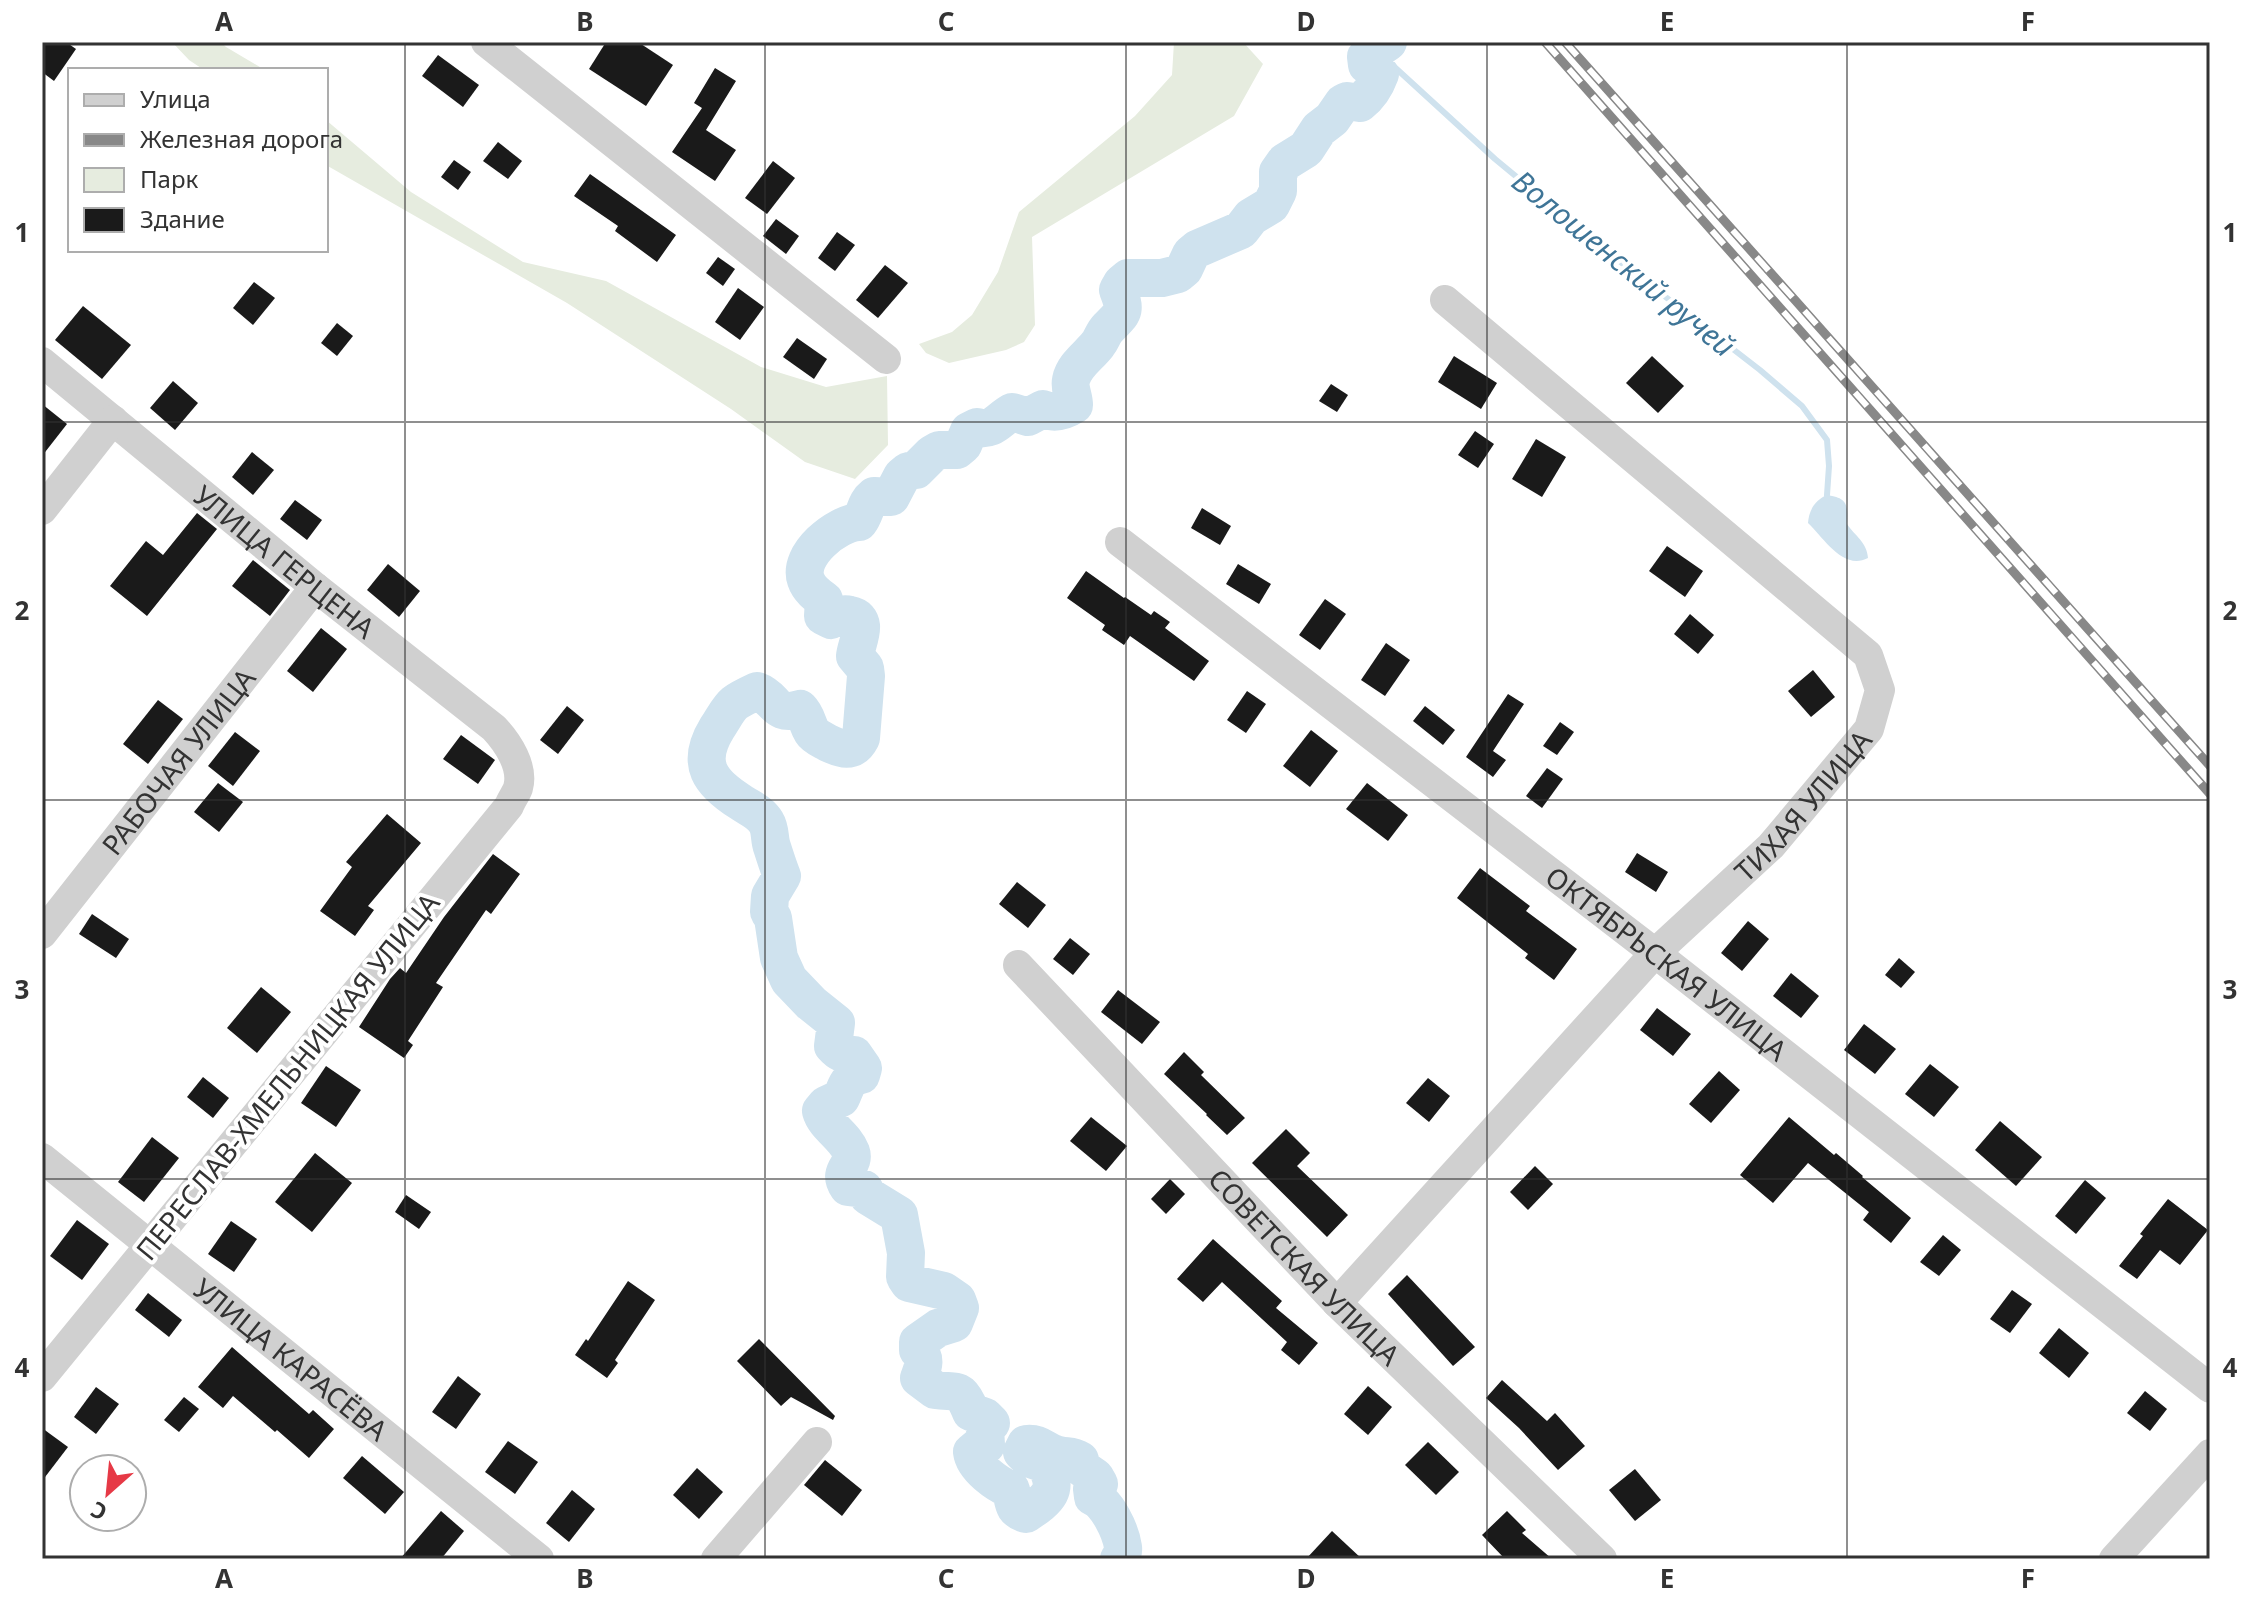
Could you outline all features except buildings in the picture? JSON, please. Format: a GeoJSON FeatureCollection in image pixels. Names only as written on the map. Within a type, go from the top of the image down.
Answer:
{"type":"FeatureCollection","features":[{"type":"Feature","properties":{"kind":"street"},"geometry":{"type":"LineString","coordinates":[[486,42],[886,359]]}},
{"type":"Feature","properties":{"kind":"street","name":"ТИХАЯ УЛИЦА"},"geometry":{"type":"LineString","coordinates":[[1337,1303],[1655,953],[1771,846],[1869,729],[1880,690],[1868,655],[1445,300]]}},
{"type":"Feature","properties":{"kind":"street","name":"УЛИЦА ГЕРЦЕНА"},"geometry":{"type":"LineString","coordinates":[[42,362],[315,587],[494,728],[505,739],[517,769]]}},
{"type":"Feature","properties":{"kind":"street"},"geometry":{"type":"LineString","coordinates":[[42,510],[113,420]]}},
{"type":"Feature","properties":{"kind":"street","name":"ОКТЯБРЬСКАЯ УЛИЦА"},"geometry":{"type":"LineString","coordinates":[[1120,542],[1655,953],[2210,1388]]}},
{"type":"Feature","properties":{"kind":"street","name":"РАБОЧАЯ УЛИЦА"},"geometry":{"type":"LineString","coordinates":[[42,934],[315,587]]}},
{"type":"Feature","properties":{"kind":"street","name":"ПЕРЕСЛАВ-ХМЕЛЬНИЦКАЯ УЛИЦА"},"geometry":{"type":"LineString","coordinates":[[42,1377],[509,806],[519,786],[517,769]]}},
{"type":"Feature","properties":{"kind":"street","name":"СОВЕТСКАЯ УЛИЦА"},"geometry":{"type":"LineString","coordinates":[[1018,965],[1337,1303],[1602,1559]]}},
{"type":"Feature","properties":{"kind":"street","name":"УЛИЦА КАРАСЁВА"},"geometry":{"type":"LineString","coordinates":[[42,1158],[539,1559]]}},
{"type":"Feature","properties":{"kind":"street"},"geometry":{"type":"LineString","coordinates":[[716,1559],[817,1442]]}},
{"type":"Feature","properties":{"kind":"street"},"geometry":{"type":"LineString","coordinates":[[2114,1559],[2210,1454]]}},
{"type":"Feature","properties":{"kind":"green space"},"geometry":{"type":"Polygon","coordinates":[[[172,42],[221,42],[262,68],[201,68],[172,42]]]}},
{"type":"Feature","properties":{"kind":"green space"},"geometry":{"type":"Polygon","coordinates":[[[1174,42],[1243,42],[1263,64],[1234,116],[1032,237],[1035,325],[1024,342],[1006,350],[949,363],[926,353],[919,344],[952,332],[972,315],[998,272],[1019,212],[1135,116],[1172,75],[1174,42]]]}},
{"type":"Feature","properties":{"kind":"green space"},"geometry":{"type":"Polygon","coordinates":[[[328,122],[411,192],[523,262],[606,281],[761,367],[826,387],[887,376],[888,445],[855,479],[805,462],[731,409],[567,303],[328,166],[328,122]]]}},
{"type":"Feature","properties":{"kind":"water"},"geometry":{"type":"Polygon","coordinates":[[[1827,495],[1843,500],[1847,524],[1863,543],[1868,558],[1859,561],[1842,557],[1808,523],[1813,506],[1827,495]]]}},
{"type":"Feature","properties":{"kind":"waterway"},"geometry":{"type":"LineString","coordinates":[[1119,1559],[1123,1551],[1122,1541],[1108,1511],[1093,1497],[1092,1489],[1099,1484],[1082,1468],[1080,1460],[1026,1444],[1022,1452],[1028,1458],[1045,1464],[1051,1488],[1040,1504],[1026,1514],[1021,1512],[1014,1505],[1011,1490],[987,1475],[974,1458],[972,1452],[986,1445],[985,1429],[991,1423],[971,1412],[958,1392],[935,1390],[919,1378],[923,1360],[918,1342],[938,1328],[954,1323],[960,1308],[957,1300],[944,1291],[909,1283],[905,1277],[906,1253],[899,1215],[868,1196],[864,1189],[848,1187],[845,1181],[851,1152],[821,1111],[841,1098],[848,1084],[861,1075],[863,1068],[854,1055],[842,1053],[833,1046],[836,1023],[789,980],[779,958],[773,918],[769,912],[770,896],[782,876],[768,825],[759,814],[731,796],[714,780],[709,772],[707,752],[729,709],[757,691],[780,709],[800,709],[813,734],[828,743],[846,749],[858,743],[866,676],[865,668],[855,656],[861,632],[860,621],[844,614],[831,620],[823,616],[824,600],[806,580],[807,561],[813,551],[830,534],[859,522],[874,496],[891,497],[902,476],[916,470],[932,454],[939,450],[957,450],[963,445],[969,431],[992,426],[1012,412],[1028,417],[1043,409],[1058,412],[1074,405],[1071,380],[1078,365],[1122,312],[1118,290],[1122,283],[1128,278],[1162,278],[1178,274],[1197,249],[1241,230],[1251,217],[1271,205],[1278,191],[1278,172],[1285,162],[1306,149],[1319,129],[1332,119],[1343,103],[1360,103],[1372,90],[1380,74],[1367,65],[1366,57],[1388,42]]}},
{"type":"Feature","properties":{"kind":"waterway","name":"Волошенский ручей"},"geometry":{"type":"LineString","coordinates":[[1377,51],[1495,159],[1802,406],[1827,440],[1827,495]]}},
{"type":"Feature","properties":{"kind":"railway"},"geometry":{"type":"LineString","coordinates":[[1545,42],[2210,794]]}},
{"type":"Feature","properties":{"kind":"railway"},"geometry":{"type":"LineString","coordinates":[[1565,42],[2210,766]]}}]}
